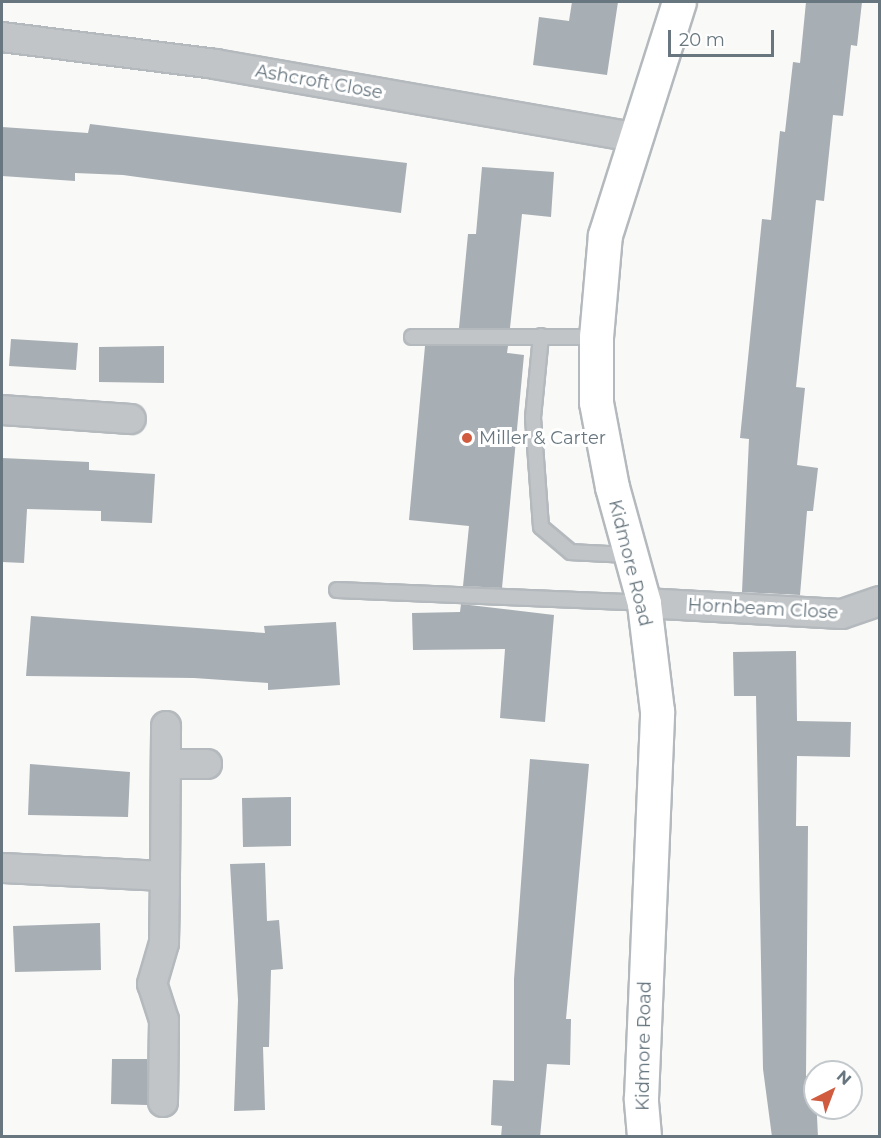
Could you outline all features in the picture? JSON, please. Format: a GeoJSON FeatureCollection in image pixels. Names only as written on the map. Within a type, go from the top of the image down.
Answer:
{"type":"FeatureCollection","features":[{"type":"Feature","properties":{"kind":"street","name":"Kidmore Road"},"geometry":{"type":"LineString","coordinates":[[644,1137],[641,1098],[657,711],[644,603],[596,402],[596,337],[605,235],[634,137],[679,2]]}},
{"type":"Feature","properties":{"kind":"street","name":"Ashcroft Close"},"geometry":{"type":"LineString","coordinates":[[2,37],[215,64],[634,137]]}},
{"type":"Feature","properties":{"kind":"street"},"geometry":{"type":"LineString","coordinates":[[2,410],[130,419]]}},
{"type":"Feature","properties":{"kind":"street","name":"Hornbeam Close"},"geometry":{"type":"LineString","coordinates":[[644,603],[842,614],[879,601]]}},
{"type":"Feature","properties":{"kind":"street"},"geometry":{"type":"LineString","coordinates":[[163,1102],[164,1020],[152,984],[164,943],[166,726]]}},
{"type":"Feature","properties":{"kind":"street"},"geometry":{"type":"LineString","coordinates":[[167,764],[207,764]]}},
{"type":"Feature","properties":{"kind":"street"},"geometry":{"type":"LineString","coordinates":[[2,868],[165,876]]}},
{"type":"Feature","properties":{"kind":"lane"},"geometry":{"type":"LineString","coordinates":[[541,336],[534,417],[541,527],[571,552],[631,555]]}},
{"type":"Feature","properties":{"kind":"lane"},"geometry":{"type":"LineString","coordinates":[[412,337],[596,337]]}},
{"type":"Feature","properties":{"kind":"lane"},"geometry":{"type":"LineString","coordinates":[[337,590],[644,603]]}},
{"type":"Feature","properties":{"kind":"building"},"geometry":{"type":"Polygon","coordinates":[[[572,2],[618,2],[607,75],[533,65],[539,17],[569,21],[572,2]]]}},
{"type":"Feature","properties":{"kind":"building"},"geometry":{"type":"Polygon","coordinates":[[[806,2],[862,2],[857,46],[851,45],[843,116],[833,115],[824,201],[816,200],[796,387],[805,388],[797,465],[818,468],[813,511],[807,511],[800,595],[742,592],[749,439],[740,438],[762,219],[771,220],[780,131],[785,132],[793,62],[800,63],[806,2]]]}},
{"type":"Feature","properties":{"kind":"building"},"geometry":{"type":"Polygon","coordinates":[[[90,124],[407,163],[401,213],[123,175],[75,173],[75,181],[2,176],[2,127],[88,133],[90,124]]]}},
{"type":"Feature","properties":{"kind":"building"},"geometry":{"type":"Polygon","coordinates":[[[482,167],[554,172],[551,217],[522,214],[510,328],[459,328],[468,234],[476,234],[482,167]]]}},
{"type":"Feature","properties":{"kind":"building"},"geometry":{"type":"Polygon","coordinates":[[[11,339],[78,343],[76,370],[9,366],[11,339]]]}},
{"type":"Feature","properties":{"kind":"building"},"geometry":{"type":"Polygon","coordinates":[[[164,346],[164,383],[99,382],[99,347],[164,346]]]}},
{"type":"Feature","properties":{"kind":"building","name":"Miller & Carter"},"geometry":{"type":"Polygon","coordinates":[[[425,346],[508,346],[507,353],[524,355],[502,588],[463,586],[469,526],[409,520],[425,346]]]}},
{"type":"Feature","properties":{"kind":"building"},"geometry":{"type":"Polygon","coordinates":[[[2,458],[89,462],[89,470],[155,474],[152,523],[101,521],[101,511],[27,509],[24,563],[2,562],[2,458]]]}},
{"type":"Feature","properties":{"kind":"building"},"geometry":{"type":"Polygon","coordinates":[[[461,604],[554,615],[545,722],[500,718],[505,649],[413,650],[412,613],[460,612],[461,604]]]}},
{"type":"Feature","properties":{"kind":"building"},"geometry":{"type":"Polygon","coordinates":[[[31,616],[265,633],[264,626],[336,622],[340,685],[268,690],[268,683],[194,678],[26,676],[31,616]]]}},
{"type":"Feature","properties":{"kind":"building"},"geometry":{"type":"Polygon","coordinates":[[[796,651],[797,721],[851,722],[850,757],[797,756],[796,826],[808,826],[806,1060],[803,1060],[803,1120],[817,1120],[818,1137],[772,1137],[763,1069],[756,696],[734,696],[733,652],[796,651]]]}},
{"type":"Feature","properties":{"kind":"building"},"geometry":{"type":"Polygon","coordinates":[[[530,759],[589,764],[566,1019],[571,1019],[570,1065],[547,1064],[540,1137],[501,1137],[502,1126],[491,1125],[493,1080],[514,1081],[514,979],[530,759]]]}},
{"type":"Feature","properties":{"kind":"building"},"geometry":{"type":"Polygon","coordinates":[[[30,764],[130,772],[128,817],[28,815],[30,764]]]}},
{"type":"Feature","properties":{"kind":"building"},"geometry":{"type":"Polygon","coordinates":[[[291,797],[291,846],[243,847],[242,798],[291,797]]]}},
{"type":"Feature","properties":{"kind":"building"},"geometry":{"type":"Polygon","coordinates":[[[265,863],[267,921],[279,920],[283,969],[271,970],[269,1047],[263,1047],[265,1110],[234,1111],[238,1000],[230,864],[265,863]]]}},
{"type":"Feature","properties":{"kind":"building"},"geometry":{"type":"Polygon","coordinates":[[[100,923],[101,970],[15,972],[13,926],[100,923]]]}},
{"type":"Feature","properties":{"kind":"building"},"geometry":{"type":"Polygon","coordinates":[[[112,1059],[147,1059],[147,1105],[111,1104],[112,1059]]]}},
{"type":"Feature","properties":{"kind":"place","name":"Miller & Carter"},"geometry":{"type":"Point","coordinates":[467,438]}}]}
